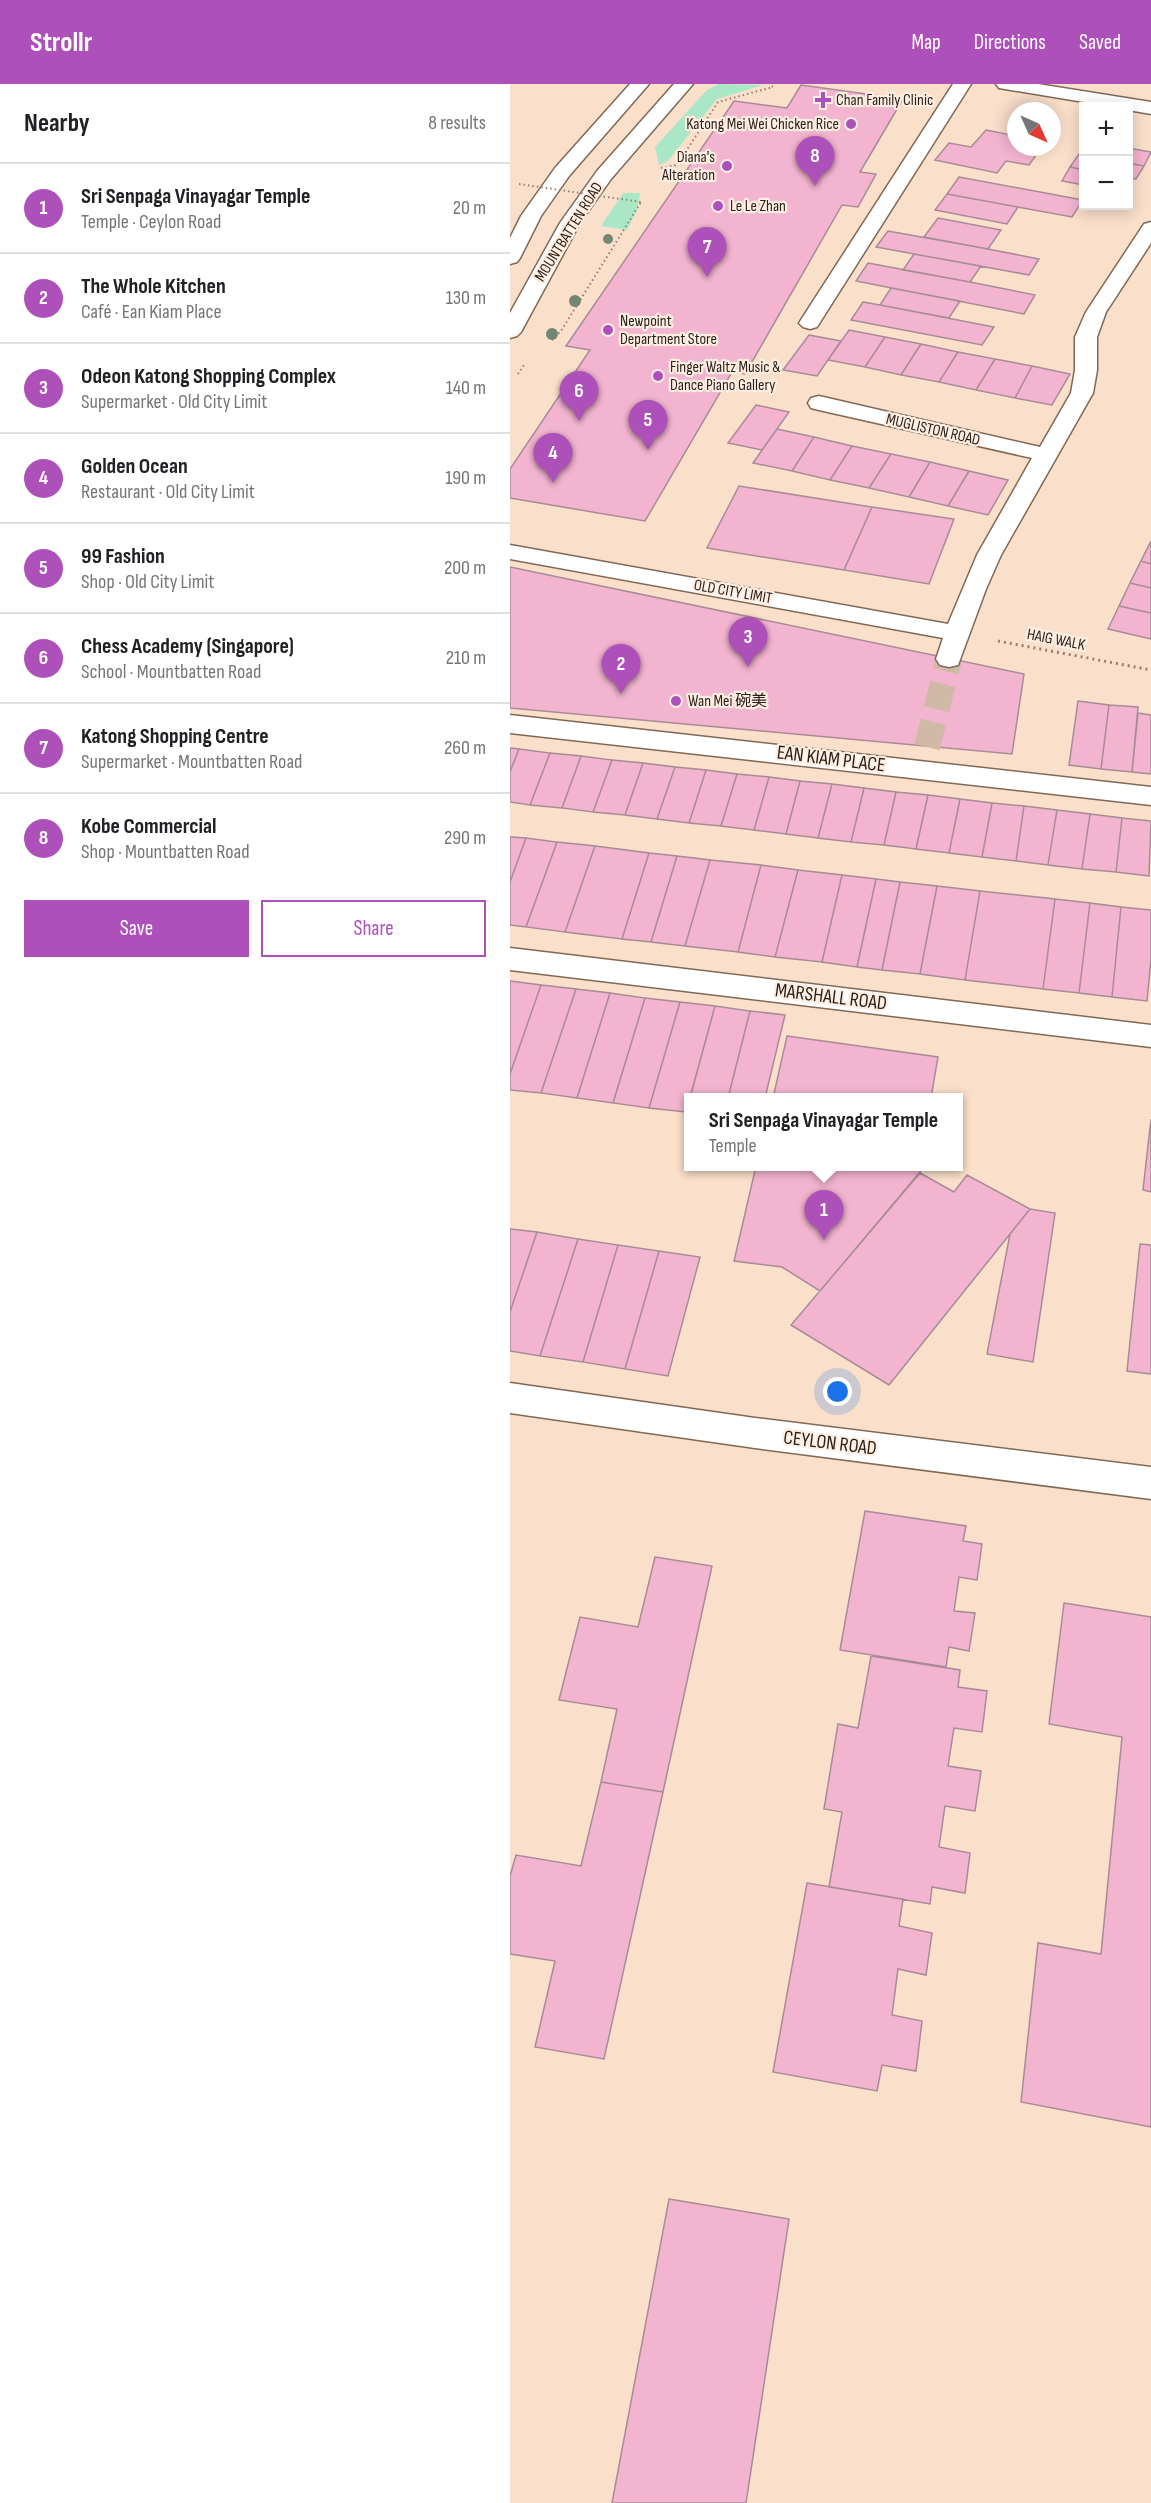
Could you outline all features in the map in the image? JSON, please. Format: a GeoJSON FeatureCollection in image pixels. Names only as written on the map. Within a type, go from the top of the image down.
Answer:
{"type":"FeatureCollection","features":[{"type":"Feature","properties":{"kind":"street","name":"MOUNTBATTEN ROAD"},"geometry":{"type":"LineString","coordinates":[[510,258],[531,216],[562,172],[640,84]]}},
{"type":"Feature","properties":{"kind":"street"},"geometry":{"type":"LineString","coordinates":[[681,87],[699,84]]}},
{"type":"Feature","properties":{"kind":"street"},"geometry":{"type":"LineString","coordinates":[[810,323],[962,84]]}},
{"type":"Feature","properties":{"kind":"street"},"geometry":{"type":"LineString","coordinates":[[1005,84],[1151,108]]}},
{"type":"Feature","properties":{"kind":"street","name":"MOUNTBATTEN ROAD"},"geometry":{"type":"LineString","coordinates":[[510,332],[570,223],[604,175],[681,87]]}},
{"type":"Feature","properties":{"kind":"street"},"geometry":{"type":"LineString","coordinates":[[949,659],[956,633],[988,556],[1082,393],[1086,370],[1086,337],[1096,312],[1151,228]]}},
{"type":"Feature","properties":{"kind":"street","name":"MUGLISTON ROAD"},"geometry":{"type":"LineString","coordinates":[[819,404],[1047,455]]}},
{"type":"Feature","properties":{"kind":"street","name":"OLD CITY LIMIT"},"geometry":{"type":"LineString","coordinates":[[510,552],[956,633]]}},
{"type":"Feature","properties":{"kind":"street","name":"EAN KIAM PLACE"},"geometry":{"type":"LineString","coordinates":[[510,724],[925,758],[1151,796]]}},
{"type":"Feature","properties":{"kind":"street","name":"MARSHALL ROAD"},"geometry":{"type":"LineString","coordinates":[[510,959],[1151,1036]]}},
{"type":"Feature","properties":{"kind":"street","name":"CEYLON ROAD"},"geometry":{"type":"LineString","coordinates":[[510,1398],[755,1433],[1151,1484]]}},
{"type":"Feature","properties":{"kind":"path"},"geometry":{"type":"LineString","coordinates":[[656,169],[677,165],[718,102],[772,87],[770,84]]}},
{"type":"Feature","properties":{"kind":"path"},"geometry":{"type":"LineString","coordinates":[[519,184],[640,202],[561,331],[547,345]]}},
{"type":"Feature","properties":{"kind":"path"},"geometry":{"type":"LineString","coordinates":[[611,208],[618,198]]}},
{"type":"Feature","properties":{"kind":"path"},"geometry":{"type":"LineString","coordinates":[[518,374],[532,360]]}},
{"type":"Feature","properties":{"kind":"path","name":"HAIG WALK"},"geometry":{"type":"LineString","coordinates":[[956,633],[1151,670]]}},
{"type":"Feature","properties":{"kind":"green space"},"geometry":{"type":"Polygon","coordinates":[[[719,84],[763,85],[717,99],[668,161],[659,165],[655,147],[707,90],[719,84]]]}},
{"type":"Feature","properties":{"kind":"green space"},"geometry":{"type":"Polygon","coordinates":[[[623,193],[640,193],[637,210],[627,230],[601,226],[623,193]]]}},
{"type":"Feature","properties":{"kind":"building"},"geometry":{"type":"Polygon","coordinates":[[[801,85],[903,99],[860,172],[876,174],[858,207],[842,205],[745,374],[732,372],[645,521],[510,498],[510,469],[590,350],[566,346],[734,101],[787,108],[801,85]]]}},
{"type":"Feature","properties":{"kind":"building"},"geometry":{"type":"Polygon","coordinates":[[[986,130],[1007,134],[1007,156],[1036,156],[1029,165],[1006,161],[997,173],[935,160],[949,143],[971,147],[986,130]]]}},
{"type":"Feature","properties":{"kind":"building"},"geometry":{"type":"Polygon","coordinates":[[[1133,149],[1151,152],[1144,166],[1133,164],[1133,149]]]}},
{"type":"Feature","properties":{"kind":"building"},"geometry":{"type":"Polygon","coordinates":[[[1079,154],[1079,169],[1070,167],[1079,154]]]}},
{"type":"Feature","properties":{"kind":"building"},"geometry":{"type":"Polygon","coordinates":[[[1133,164],[1144,166],[1136,179],[1133,179],[1133,164]]]}},
{"type":"Feature","properties":{"kind":"building"},"geometry":{"type":"Polygon","coordinates":[[[1070,167],[1079,169],[1079,184],[1062,181],[1070,167]]]}},
{"type":"Feature","properties":{"kind":"building"},"geometry":{"type":"Polygon","coordinates":[[[959,177],[1079,199],[1079,206],[1072,217],[947,194],[959,177]]]}},
{"type":"Feature","properties":{"kind":"building"},"geometry":{"type":"Polygon","coordinates":[[[947,194],[1018,207],[1007,224],[935,210],[947,194]]]}},
{"type":"Feature","properties":{"kind":"building"},"geometry":{"type":"Polygon","coordinates":[[[938,218],[1001,230],[988,249],[924,237],[938,218]]]}},
{"type":"Feature","properties":{"kind":"building"},"geometry":{"type":"Polygon","coordinates":[[[888,231],[1039,259],[1029,275],[876,247],[888,231]]]}},
{"type":"Feature","properties":{"kind":"building"},"geometry":{"type":"Polygon","coordinates":[[[914,254],[981,266],[970,282],[903,270],[914,254]]]}},
{"type":"Feature","properties":{"kind":"building"},"geometry":{"type":"Polygon","coordinates":[[[868,263],[1035,295],[1024,314],[856,281],[868,263]]]}},
{"type":"Feature","properties":{"kind":"building"},"geometry":{"type":"Polygon","coordinates":[[[891,288],[960,301],[949,318],[880,305],[891,288]]]}},
{"type":"Feature","properties":{"kind":"building"},"geometry":{"type":"Polygon","coordinates":[[[863,302],[994,327],[982,345],[851,320],[863,302]]]}},
{"type":"Feature","properties":{"kind":"building"},"geometry":{"type":"Polygon","coordinates":[[[849,330],[885,337],[865,367],[828,360],[849,330]]]}},
{"type":"Feature","properties":{"kind":"building"},"geometry":{"type":"Polygon","coordinates":[[[809,335],[841,341],[817,376],[783,370],[809,335]]]}},
{"type":"Feature","properties":{"kind":"building"},"geometry":{"type":"Polygon","coordinates":[[[885,337],[921,344],[901,375],[865,367],[885,337]]]}},
{"type":"Feature","properties":{"kind":"building"},"geometry":{"type":"Polygon","coordinates":[[[921,344],[958,352],[939,382],[901,375],[921,344]]]}},
{"type":"Feature","properties":{"kind":"building"},"geometry":{"type":"Polygon","coordinates":[[[958,352],[995,359],[976,390],[939,382],[958,352]]]}},
{"type":"Feature","properties":{"kind":"building"},"geometry":{"type":"Polygon","coordinates":[[[995,359],[1032,366],[1015,398],[976,390],[995,359]]]}},
{"type":"Feature","properties":{"kind":"building"},"geometry":{"type":"Polygon","coordinates":[[[1032,366],[1070,374],[1052,405],[1015,398],[1032,366]]]}},
{"type":"Feature","properties":{"kind":"building"},"geometry":{"type":"Polygon","coordinates":[[[756,405],[789,412],[762,450],[728,443],[756,405]]]}},
{"type":"Feature","properties":{"kind":"building"},"geometry":{"type":"Polygon","coordinates":[[[777,429],[814,437],[792,471],[753,463],[777,429]]]}},
{"type":"Feature","properties":{"kind":"building"},"geometry":{"type":"Polygon","coordinates":[[[814,437],[852,446],[830,480],[792,471],[814,437]]]}},
{"type":"Feature","properties":{"kind":"building"},"geometry":{"type":"Polygon","coordinates":[[[852,446],[891,454],[869,488],[830,480],[852,446]]]}},
{"type":"Feature","properties":{"kind":"building"},"geometry":{"type":"Polygon","coordinates":[[[891,454],[930,462],[909,497],[869,488],[891,454]]]}},
{"type":"Feature","properties":{"kind":"building"},"geometry":{"type":"Polygon","coordinates":[[[930,462],[969,471],[948,506],[909,497],[930,462]]]}},
{"type":"Feature","properties":{"kind":"building"},"geometry":{"type":"Polygon","coordinates":[[[969,471],[1008,480],[988,515],[948,506],[969,471]]]}},
{"type":"Feature","properties":{"kind":"building"},"geometry":{"type":"Polygon","coordinates":[[[739,486],[872,507],[844,570],[707,548],[739,486]]]}},
{"type":"Feature","properties":{"kind":"building"},"geometry":{"type":"Polygon","coordinates":[[[872,507],[954,519],[929,584],[844,570],[872,507]]]}},
{"type":"Feature","properties":{"kind":"building"},"geometry":{"type":"Polygon","coordinates":[[[1151,541],[1151,564],[1141,561],[1151,541]]]}},
{"type":"Feature","properties":{"kind":"building"},"geometry":{"type":"Polygon","coordinates":[[[1141,561],[1151,564],[1151,588],[1130,583],[1141,561]]]}},
{"type":"Feature","properties":{"kind":"building"},"geometry":{"type":"Polygon","coordinates":[[[510,567],[1024,674],[1012,754],[510,708],[510,567]]]}},
{"type":"Feature","properties":{"kind":"building"},"geometry":{"type":"Polygon","coordinates":[[[1130,583],[1151,588],[1151,613],[1119,606],[1130,583]]]}},
{"type":"Feature","properties":{"kind":"building"},"geometry":{"type":"Polygon","coordinates":[[[1119,606],[1151,613],[1151,639],[1108,629],[1119,606]]]}},
{"type":"Feature","properties":{"kind":"building"},"geometry":{"type":"Polygon","coordinates":[[[1078,701],[1109,705],[1101,769],[1069,765],[1078,701]]]}},
{"type":"Feature","properties":{"kind":"building"},"geometry":{"type":"Polygon","coordinates":[[[1109,705],[1138,707],[1132,772],[1101,769],[1109,705]]]}},
{"type":"Feature","properties":{"kind":"building"},"geometry":{"type":"Polygon","coordinates":[[[1138,713],[1151,715],[1151,774],[1132,772],[1138,713]]]}},
{"type":"Feature","properties":{"kind":"building"},"geometry":{"type":"Polygon","coordinates":[[[510,748],[519,749],[510,772],[510,748]]]}},
{"type":"Feature","properties":{"kind":"building"},"geometry":{"type":"Polygon","coordinates":[[[519,749],[550,753],[530,805],[510,802],[510,772],[519,749]]]}},
{"type":"Feature","properties":{"kind":"building"},"geometry":{"type":"Polygon","coordinates":[[[550,753],[581,756],[562,808],[530,805],[550,753]]]}},
{"type":"Feature","properties":{"kind":"building"},"geometry":{"type":"Polygon","coordinates":[[[581,756],[612,760],[593,812],[562,808],[581,756]]]}},
{"type":"Feature","properties":{"kind":"building"},"geometry":{"type":"Polygon","coordinates":[[[612,760],[643,763],[625,815],[593,812],[612,760]]]}},
{"type":"Feature","properties":{"kind":"building"},"geometry":{"type":"Polygon","coordinates":[[[643,763],[675,767],[657,819],[625,815],[643,763]]]}},
{"type":"Feature","properties":{"kind":"building"},"geometry":{"type":"Polygon","coordinates":[[[675,767],[706,770],[689,823],[657,819],[675,767]]]}},
{"type":"Feature","properties":{"kind":"building"},"geometry":{"type":"Polygon","coordinates":[[[706,770],[737,774],[721,826],[689,823],[706,770]]]}},
{"type":"Feature","properties":{"kind":"building"},"geometry":{"type":"Polygon","coordinates":[[[737,774],[769,777],[754,830],[721,826],[737,774]]]}},
{"type":"Feature","properties":{"kind":"building"},"geometry":{"type":"Polygon","coordinates":[[[769,777],[800,781],[786,834],[754,830],[769,777]]]}},
{"type":"Feature","properties":{"kind":"building"},"geometry":{"type":"Polygon","coordinates":[[[800,781],[832,784],[818,838],[786,834],[800,781]]]}},
{"type":"Feature","properties":{"kind":"building"},"geometry":{"type":"Polygon","coordinates":[[[832,784],[864,788],[851,842],[818,838],[832,784]]]}},
{"type":"Feature","properties":{"kind":"building"},"geometry":{"type":"Polygon","coordinates":[[[864,788],[896,792],[884,845],[851,842],[864,788]]]}},
{"type":"Feature","properties":{"kind":"building"},"geometry":{"type":"Polygon","coordinates":[[[896,792],[928,795],[916,849],[884,845],[896,792]]]}},
{"type":"Feature","properties":{"kind":"building"},"geometry":{"type":"Polygon","coordinates":[[[928,795],[960,799],[949,853],[916,849],[928,795]]]}},
{"type":"Feature","properties":{"kind":"building"},"geometry":{"type":"Polygon","coordinates":[[[960,799],[992,803],[982,857],[949,853],[960,799]]]}},
{"type":"Feature","properties":{"kind":"building"},"geometry":{"type":"Polygon","coordinates":[[[992,803],[1024,806],[1016,861],[982,857],[992,803]]]}},
{"type":"Feature","properties":{"kind":"building"},"geometry":{"type":"Polygon","coordinates":[[[1024,806],[1057,810],[1048,865],[1016,861],[1024,806]]]}},
{"type":"Feature","properties":{"kind":"building"},"geometry":{"type":"Polygon","coordinates":[[[1057,810],[1090,814],[1082,869],[1048,865],[1057,810]]]}},
{"type":"Feature","properties":{"kind":"building"},"geometry":{"type":"Polygon","coordinates":[[[1090,814],[1122,818],[1116,872],[1082,869],[1090,814]]]}},
{"type":"Feature","properties":{"kind":"building"},"geometry":{"type":"Polygon","coordinates":[[[1122,818],[1151,821],[1149,876],[1116,872],[1122,818]]]}},
{"type":"Feature","properties":{"kind":"building"},"geometry":{"type":"Polygon","coordinates":[[[510,837],[526,838],[510,882],[510,837]]]}},
{"type":"Feature","properties":{"kind":"building"},"geometry":{"type":"Polygon","coordinates":[[[526,838],[557,842],[526,927],[510,925],[510,882],[526,838]]]}},
{"type":"Feature","properties":{"kind":"building"},"geometry":{"type":"Polygon","coordinates":[[[557,842],[595,846],[565,932],[526,927],[557,842]]]}},
{"type":"Feature","properties":{"kind":"building"},"geometry":{"type":"Polygon","coordinates":[[[595,846],[649,853],[622,939],[565,932],[595,846]]]}},
{"type":"Feature","properties":{"kind":"building"},"geometry":{"type":"Polygon","coordinates":[[[649,853],[677,856],[651,942],[622,939],[649,853]]]}},
{"type":"Feature","properties":{"kind":"building"},"geometry":{"type":"Polygon","coordinates":[[[677,856],[710,860],[685,946],[651,942],[677,856]]]}},
{"type":"Feature","properties":{"kind":"building"},"geometry":{"type":"Polygon","coordinates":[[[710,860],[761,865],[738,952],[685,946],[710,860]]]}},
{"type":"Feature","properties":{"kind":"building"},"geometry":{"type":"Polygon","coordinates":[[[761,865],[798,870],[775,957],[738,952],[761,865]]]}},
{"type":"Feature","properties":{"kind":"building"},"geometry":{"type":"Polygon","coordinates":[[[798,870],[842,875],[822,962],[775,957],[798,870]]]}},
{"type":"Feature","properties":{"kind":"building"},"geometry":{"type":"Polygon","coordinates":[[[842,875],[876,879],[857,967],[822,962],[842,875]]]}},
{"type":"Feature","properties":{"kind":"building"},"geometry":{"type":"Polygon","coordinates":[[[876,879],[900,882],[882,970],[857,967],[876,879]]]}},
{"type":"Feature","properties":{"kind":"building"},"geometry":{"type":"Polygon","coordinates":[[[900,882],[937,886],[920,974],[882,970],[900,882]]]}},
{"type":"Feature","properties":{"kind":"building"},"geometry":{"type":"Polygon","coordinates":[[[937,886],[980,891],[965,980],[920,974],[937,886]]]}},
{"type":"Feature","properties":{"kind":"building"},"geometry":{"type":"Polygon","coordinates":[[[980,891],[1055,899],[1043,989],[965,980],[980,891]]]}},
{"type":"Feature","properties":{"kind":"building"},"geometry":{"type":"Polygon","coordinates":[[[1055,899],[1090,903],[1079,993],[1043,989],[1055,899]]]}},
{"type":"Feature","properties":{"kind":"building"},"geometry":{"type":"Polygon","coordinates":[[[1090,903],[1121,907],[1112,997],[1079,993],[1090,903]]]}},
{"type":"Feature","properties":{"kind":"building"},"geometry":{"type":"Polygon","coordinates":[[[1121,907],[1151,910],[1151,959],[1147,1001],[1112,997],[1121,907]]]}},
{"type":"Feature","properties":{"kind":"building"},"geometry":{"type":"Polygon","coordinates":[[[510,981],[541,985],[510,1074],[510,981]]]}},
{"type":"Feature","properties":{"kind":"building"},"geometry":{"type":"Polygon","coordinates":[[[541,985],[576,989],[541,1093],[510,1090],[510,1074],[541,985]]]}},
{"type":"Feature","properties":{"kind":"building"},"geometry":{"type":"Polygon","coordinates":[[[576,989],[610,993],[577,1098],[541,1093],[576,989]]]}},
{"type":"Feature","properties":{"kind":"building"},"geometry":{"type":"Polygon","coordinates":[[[610,993],[645,998],[613,1103],[577,1098],[610,993]]]}},
{"type":"Feature","properties":{"kind":"building"},"geometry":{"type":"Polygon","coordinates":[[[645,998],[680,1002],[649,1108],[613,1103],[645,998]]]}},
{"type":"Feature","properties":{"kind":"building"},"geometry":{"type":"Polygon","coordinates":[[[680,1002],[715,1006],[691,1093],[684,1093],[684,1112],[649,1108],[680,1002]]]}},
{"type":"Feature","properties":{"kind":"building"},"geometry":{"type":"Polygon","coordinates":[[[715,1006],[750,1011],[729,1093],[691,1093],[715,1006]]]}},
{"type":"Feature","properties":{"kind":"building"},"geometry":{"type":"Polygon","coordinates":[[[750,1011],[785,1015],[766,1093],[729,1093],[750,1011]]]}},
{"type":"Feature","properties":{"kind":"building"},"geometry":{"type":"Polygon","coordinates":[[[787,1036],[938,1057],[932,1093],[774,1093],[787,1036]]]}},
{"type":"Feature","properties":{"kind":"building"},"geometry":{"type":"Polygon","coordinates":[[[1151,1119],[1151,1192],[1143,1190],[1151,1119]]]}},
{"type":"Feature","properties":{"kind":"building"},"geometry":{"type":"Polygon","coordinates":[[[755,1171],[921,1171],[820,1291],[782,1267],[734,1261],[755,1171]]]}},
{"type":"Feature","properties":{"kind":"building"},"geometry":{"type":"Polygon","coordinates":[[[920,1173],[954,1192],[967,1175],[1030,1209],[889,1385],[791,1325],[920,1173]]]}},
{"type":"Feature","properties":{"kind":"building"},"geometry":{"type":"Polygon","coordinates":[[[1030,1209],[1055,1213],[1033,1362],[987,1354],[1010,1234],[1030,1209]]]}},
{"type":"Feature","properties":{"kind":"building"},"geometry":{"type":"Polygon","coordinates":[[[510,1229],[537,1232],[510,1312],[510,1229]]]}},
{"type":"Feature","properties":{"kind":"building"},"geometry":{"type":"Polygon","coordinates":[[[537,1232],[578,1239],[540,1356],[510,1351],[510,1312],[537,1232]]]}},
{"type":"Feature","properties":{"kind":"building"},"geometry":{"type":"Polygon","coordinates":[[[578,1239],[618,1245],[583,1362],[540,1356],[578,1239]]]}},
{"type":"Feature","properties":{"kind":"building"},"geometry":{"type":"Polygon","coordinates":[[[1140,1244],[1151,1245],[1151,1374],[1127,1371],[1140,1244]]]}},
{"type":"Feature","properties":{"kind":"building"},"geometry":{"type":"Polygon","coordinates":[[[618,1245],[659,1251],[625,1369],[583,1362],[618,1245]]]}},
{"type":"Feature","properties":{"kind":"building"},"geometry":{"type":"Polygon","coordinates":[[[659,1251],[700,1257],[668,1376],[625,1369],[659,1251]]]}},
{"type":"Feature","properties":{"kind":"building"},"geometry":{"type":"Polygon","coordinates":[[[865,1511],[966,1526],[963,1541],[982,1544],[977,1580],[959,1577],[954,1611],[975,1613],[969,1651],[949,1647],[946,1667],[840,1650],[865,1511]]]}},
{"type":"Feature","properties":{"kind":"building"},"geometry":{"type":"Polygon","coordinates":[[[655,1557],[712,1566],[663,1792],[601,1782],[617,1709],[559,1700],[580,1617],[638,1627],[655,1557]]]}},
{"type":"Feature","properties":{"kind":"building"},"geometry":{"type":"Polygon","coordinates":[[[1064,1603],[1151,1617],[1151,2127],[1021,2102],[1038,1943],[1101,1954],[1122,1737],[1049,1724],[1064,1603]]]}},
{"type":"Feature","properties":{"kind":"building"},"geometry":{"type":"Polygon","coordinates":[[[871,1656],[960,1670],[958,1687],[987,1691],[982,1732],[954,1728],[948,1766],[981,1771],[975,1811],[945,1806],[939,1847],[970,1853],[965,1893],[932,1887],[930,1904],[829,1887],[842,1812],[824,1809],[838,1724],[858,1728],[871,1656]]]}},
{"type":"Feature","properties":{"kind":"building"},"geometry":{"type":"Polygon","coordinates":[[[601,1782],[663,1792],[604,2059],[535,2047],[555,1961],[510,1954],[510,1876],[516,1855],[581,1866],[601,1782]]]}},
{"type":"Feature","properties":{"kind":"building"},"geometry":{"type":"Polygon","coordinates":[[[807,1883],[903,1899],[899,1926],[932,1933],[926,1975],[898,1969],[892,2015],[922,2021],[916,2071],[882,2065],[877,2091],[773,2072],[807,1883]]]}},
{"type":"Feature","properties":{"kind":"building"},"geometry":{"type":"Polygon","coordinates":[[[669,2199],[789,2219],[746,2503],[612,2503],[669,2199]]]}},
{"type":"Feature","properties":{"kind":"tunnel"},"geometry":{"type":"LineString","coordinates":[[927,747],[949,659]]}},
{"type":"Feature","properties":{"kind":"place","name":"Chan Family Clinic"},"geometry":{"type":"Point","coordinates":[823,100]}},
{"type":"Feature","properties":{"kind":"place","name":"Katong Mei Wei Chicken Rice"},"geometry":{"type":"Point","coordinates":[851,124]}},
{"type":"Feature","properties":{"kind":"place","name":"Diana's Alteration"},"geometry":{"type":"Point","coordinates":[727,166]}},
{"type":"Feature","properties":{"kind":"place","name":"Kobe Commercial"},"geometry":{"type":"Point","coordinates":[815,186]}},
{"type":"Feature","properties":{"kind":"place","name":"Le Le Zhan"},"geometry":{"type":"Point","coordinates":[718,206]}},
{"type":"Feature","properties":{"kind":"place","name":"Katong Shopping Centre"},"geometry":{"type":"Point","coordinates":[707,277]}},
{"type":"Feature","properties":{"kind":"place","name":"Newpoint Department Store"},"geometry":{"type":"Point","coordinates":[608,330]}},
{"type":"Feature","properties":{"kind":"place","name":"Finger Waltz Music & Dance Piano Gallery"},"geometry":{"type":"Point","coordinates":[658,376]}},
{"type":"Feature","properties":{"kind":"place","name":"Chess Academy (Singapore)"},"geometry":{"type":"Point","coordinates":[579,421]}},
{"type":"Feature","properties":{"kind":"place","name":"99 Fashion"},"geometry":{"type":"Point","coordinates":[648,450]}},
{"type":"Feature","properties":{"kind":"place","name":"Golden Ocean"},"geometry":{"type":"Point","coordinates":[553,483]}},
{"type":"Feature","properties":{"kind":"place","name":"Odeon Katong Shopping Complex"},"geometry":{"type":"Point","coordinates":[748,667]}},
{"type":"Feature","properties":{"kind":"place","name":"The Whole Kitchen"},"geometry":{"type":"Point","coordinates":[621,694]}},
{"type":"Feature","properties":{"kind":"place","name":"Wan Mei 碗美"},"geometry":{"type":"Point","coordinates":[676,701]}},
{"type":"Feature","properties":{"kind":"place","name":"Sri Senpaga Vinayagar Temple"},"geometry":{"type":"Point","coordinates":[824,1240]}}]}
